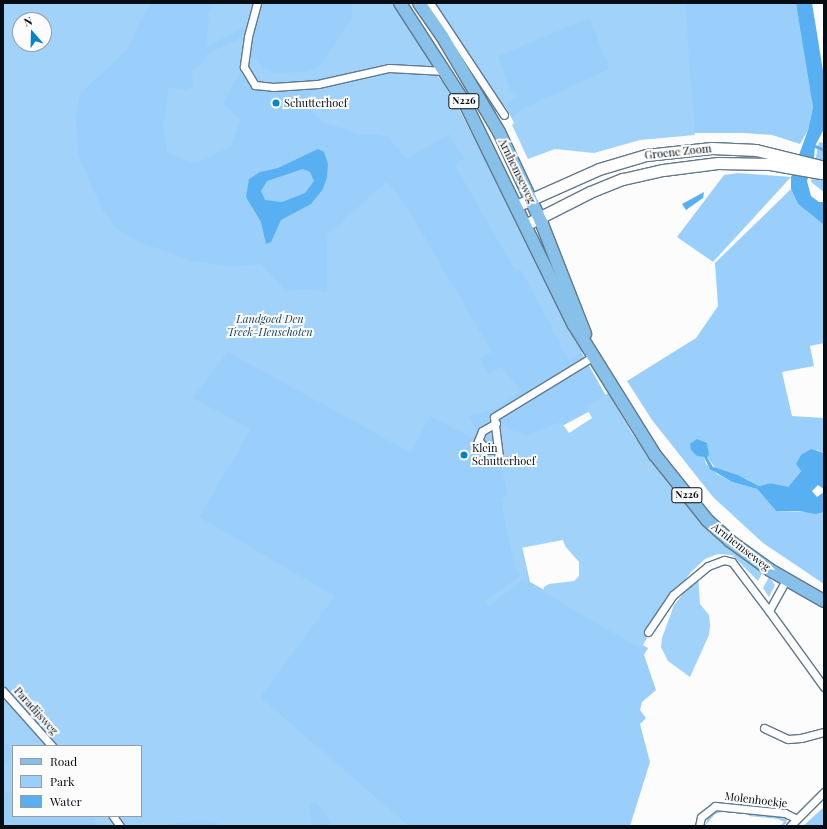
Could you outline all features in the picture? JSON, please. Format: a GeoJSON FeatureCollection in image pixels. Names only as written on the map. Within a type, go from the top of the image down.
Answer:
{"type":"FeatureCollection","features":[{"type":"Feature","properties":{"kind":"main road","name":"Arnhemseweg"},"geometry":{"type":"LineString","coordinates":[[400,3],[466,105],[553,285],[606,380],[655,454],[707,520],[730,541],[786,580],[824,600]]}},
{"type":"Feature","properties":{"kind":"main road","name":"Arnhemseweg"},"geometry":{"type":"LineString","coordinates":[[419,3],[442,36],[499,132],[531,198],[576,304],[592,353]]}},
{"type":"Feature","properties":{"kind":"main road","name":"Groene Zoom"},"geometry":{"type":"LineString","coordinates":[[516,206],[599,169],[646,154],[712,148],[823,170]]}},
{"type":"Feature","properties":{"kind":"main road","name":"Groene Zoom"},"geometry":{"type":"LineString","coordinates":[[525,225],[590,192],[623,179],[663,170],[718,163],[772,159]]}},
{"type":"Feature","properties":{"kind":"street"},"geometry":{"type":"LineString","coordinates":[[257,3],[248,36],[244,68],[255,85],[273,87],[318,84],[389,68],[445,71]]}},
{"type":"Feature","properties":{"kind":"street"},"geometry":{"type":"LineString","coordinates":[[430,3],[504,115]]}},
{"type":"Feature","properties":{"kind":"street"},"geometry":{"type":"LineString","coordinates":[[499,457],[496,423],[494,417],[592,353]]}},
{"type":"Feature","properties":{"kind":"street"},"geometry":{"type":"LineString","coordinates":[[496,423],[482,431],[478,441],[489,450],[498,449]]}},
{"type":"Feature","properties":{"kind":"street"},"geometry":{"type":"LineString","coordinates":[[648,632],[673,595],[708,566],[724,560],[732,562],[824,687]]}},
{"type":"Feature","properties":{"kind":"street"},"geometry":{"type":"LineString","coordinates":[[769,612],[786,580]]}},
{"type":"Feature","properties":{"kind":"street","name":"Paradijsweg"},"geometry":{"type":"LineString","coordinates":[[3,691],[51,745]]}},
{"type":"Feature","properties":{"kind":"street"},"geometry":{"type":"LineString","coordinates":[[764,728],[788,738],[801,738],[824,732]]}},
{"type":"Feature","properties":{"kind":"street"},"geometry":{"type":"LineString","coordinates":[[790,826],[824,792]]}},
{"type":"Feature","properties":{"kind":"street","name":"Molenhoekje"},"geometry":{"type":"LineString","coordinates":[[699,826],[701,817],[715,806],[786,813],[797,819]]}},
{"type":"Feature","properties":{"kind":"street"},"geometry":{"type":"LineString","coordinates":[[114,817],[120,826]]}},
{"type":"Feature","properties":{"kind":"green space","name":"Landgoed Den Treek-Henschoten"},"geometry":{"type":"Polygon","coordinates":[[[3,3],[391,3],[451,97],[574,339],[609,401],[502,458],[530,582],[648,648],[644,655],[656,690],[642,702],[640,710],[646,718],[640,724],[650,762],[630,826],[3,826],[3,3]]]}},
{"type":"Feature","properties":{"kind":"green space"},"geometry":{"type":"Polygon","coordinates":[[[3,3],[152,3],[137,26],[129,48],[87,87],[80,96],[76,113],[78,156],[103,211],[117,229],[137,241],[190,260],[232,267],[261,264],[287,291],[310,289],[327,292],[327,235],[387,181],[411,214],[492,352],[480,358],[488,373],[501,367],[521,391],[495,409],[477,414],[475,412],[468,417],[476,431],[475,439],[430,416],[411,453],[228,352],[193,398],[251,429],[199,517],[335,596],[260,697],[409,826],[334,826],[315,801],[309,805],[312,826],[225,826],[212,821],[194,820],[158,826],[96,826],[94,817],[142,817],[142,745],[12,745],[12,751],[3,741],[3,708],[7,705],[3,700],[3,3]]]}},
{"type":"Feature","properties":{"kind":"green space"},"geometry":{"type":"Polygon","coordinates":[[[213,3],[254,3],[247,26],[206,47],[209,15],[213,3]]]}},
{"type":"Feature","properties":{"kind":"green space"},"geometry":{"type":"Polygon","coordinates":[[[352,3],[393,3],[435,68],[385,66],[287,83],[264,83],[255,78],[250,70],[249,56],[255,59],[263,68],[274,73],[306,72],[319,67],[346,28],[352,14],[352,3]]]}},
{"type":"Feature","properties":{"kind":"green space"},"geometry":{"type":"Polygon","coordinates":[[[440,3],[796,3],[811,85],[813,107],[808,130],[800,144],[772,135],[744,133],[673,133],[618,128],[530,154],[510,115],[473,50],[440,3]]]}},
{"type":"Feature","properties":{"kind":"green space"},"geometry":{"type":"Polygon","coordinates":[[[685,3],[695,135],[640,140],[594,153],[555,149],[528,159],[512,125],[515,122],[513,117],[522,109],[609,69],[590,18],[498,56],[510,89],[518,96],[495,113],[425,4],[685,3]]]}},
{"type":"Feature","properties":{"kind":"green space"},"geometry":{"type":"Polygon","coordinates":[[[243,37],[243,66],[224,101],[225,106],[240,120],[231,146],[204,160],[192,163],[167,152],[163,125],[169,87],[187,90],[193,86],[192,70],[201,64],[207,54],[243,37]]]}},
{"type":"Feature","properties":{"kind":"green space"},"geometry":{"type":"Polygon","coordinates":[[[405,72],[433,76],[442,81],[460,111],[584,350],[569,361],[521,270],[516,272],[456,167],[463,158],[449,134],[406,159],[388,137],[376,134],[357,135],[345,129],[325,123],[305,106],[315,86],[333,81],[405,72]]]}},
{"type":"Feature","properties":{"kind":"green space"},"geometry":{"type":"Polygon","coordinates":[[[819,142],[824,143],[824,192],[811,182],[819,142]]]}},
{"type":"Feature","properties":{"kind":"green space"},"geometry":{"type":"Polygon","coordinates":[[[738,173],[791,177],[713,262],[677,237],[724,175],[738,173]]]}},
{"type":"Feature","properties":{"kind":"green space"},"geometry":{"type":"Polygon","coordinates":[[[791,189],[798,204],[824,225],[824,343],[810,346],[814,366],[782,372],[792,416],[824,418],[824,453],[817,450],[788,487],[783,487],[770,483],[759,486],[738,475],[716,469],[707,457],[691,450],[697,455],[704,457],[706,464],[717,474],[732,482],[757,489],[776,511],[824,512],[824,584],[763,543],[713,497],[652,420],[627,381],[696,338],[718,306],[715,263],[791,189]]]}},
{"type":"Feature","properties":{"kind":"green space"},"geometry":{"type":"Polygon","coordinates":[[[608,393],[633,435],[682,499],[722,538],[763,572],[758,581],[732,555],[718,554],[705,559],[692,571],[663,607],[641,649],[543,592],[544,587],[549,584],[574,581],[579,576],[579,562],[565,546],[563,540],[521,548],[528,582],[523,579],[488,607],[484,602],[520,576],[515,568],[500,498],[508,495],[501,466],[496,418],[511,430],[527,435],[561,422],[569,433],[592,418],[586,407],[608,393]]]}},
{"type":"Feature","properties":{"kind":"green space"},"geometry":{"type":"Polygon","coordinates":[[[698,575],[700,604],[709,615],[710,625],[709,635],[690,677],[668,661],[661,647],[662,638],[674,605],[698,575]]]}},
{"type":"Feature","properties":{"kind":"green space"},"geometry":{"type":"Polygon","coordinates":[[[769,577],[775,585],[769,597],[763,588],[769,577]]]}},
{"type":"Feature","properties":{"kind":"green space"},"geometry":{"type":"Polygon","coordinates":[[[12,759],[12,791],[3,794],[3,765],[12,759]]]}},
{"type":"Feature","properties":{"kind":"green space"},"geometry":{"type":"Polygon","coordinates":[[[824,807],[824,826],[803,826],[824,807]]]}},
{"type":"Feature","properties":{"kind":"green space"},"geometry":{"type":"Polygon","coordinates":[[[718,809],[741,810],[742,814],[724,811],[715,812],[707,817],[702,826],[706,817],[718,809]]]}},
{"type":"Feature","properties":{"kind":"green space"},"geometry":{"type":"Polygon","coordinates":[[[750,811],[784,816],[787,818],[786,824],[780,826],[784,822],[778,819],[749,816],[750,811]]]}},
{"type":"Feature","properties":{"kind":"green space"},"geometry":{"type":"Polygon","coordinates":[[[716,812],[721,812],[715,814],[705,826],[708,818],[716,812]]]}},
{"type":"Feature","properties":{"kind":"water"},"geometry":{"type":"Polygon","coordinates":[[[796,3],[812,3],[824,77],[824,129],[815,146],[814,160],[807,181],[811,196],[819,202],[824,202],[824,225],[798,204],[791,189],[791,177],[808,130],[813,107],[796,3]]]}},
{"type":"Feature","properties":{"kind":"water"},"geometry":{"type":"Polygon","coordinates":[[[318,149],[324,152],[328,164],[327,177],[323,189],[311,204],[281,220],[271,242],[266,244],[261,222],[246,197],[249,179],[260,172],[278,168],[318,149]],[[303,169],[267,181],[261,191],[265,200],[282,202],[305,193],[314,181],[310,172],[303,169]]]}},
{"type":"Feature","properties":{"kind":"water"},"geometry":{"type":"Polygon","coordinates":[[[704,192],[703,198],[686,210],[682,204],[704,192]]]}},
{"type":"Feature","properties":{"kind":"water"},"geometry":{"type":"Polygon","coordinates":[[[697,439],[707,443],[709,455],[707,457],[713,467],[738,475],[759,486],[770,483],[788,487],[801,471],[796,464],[801,455],[811,449],[824,453],[824,489],[818,485],[812,491],[817,497],[824,492],[824,512],[816,514],[799,511],[776,511],[757,489],[732,482],[710,469],[704,457],[697,456],[691,450],[690,444],[697,439]]]}},
{"type":"Feature","properties":{"kind":"waterway"},"geometry":{"type":"LineString","coordinates":[[813,145],[824,150]]}},
{"type":"Feature","properties":{"kind":"place","name":"Schutterhoef"},"geometry":{"type":"Point","coordinates":[276,103]}},
{"type":"Feature","properties":{"kind":"place","name":"Klein Schutterhoef"},"geometry":{"type":"Point","coordinates":[464,455]}}]}
